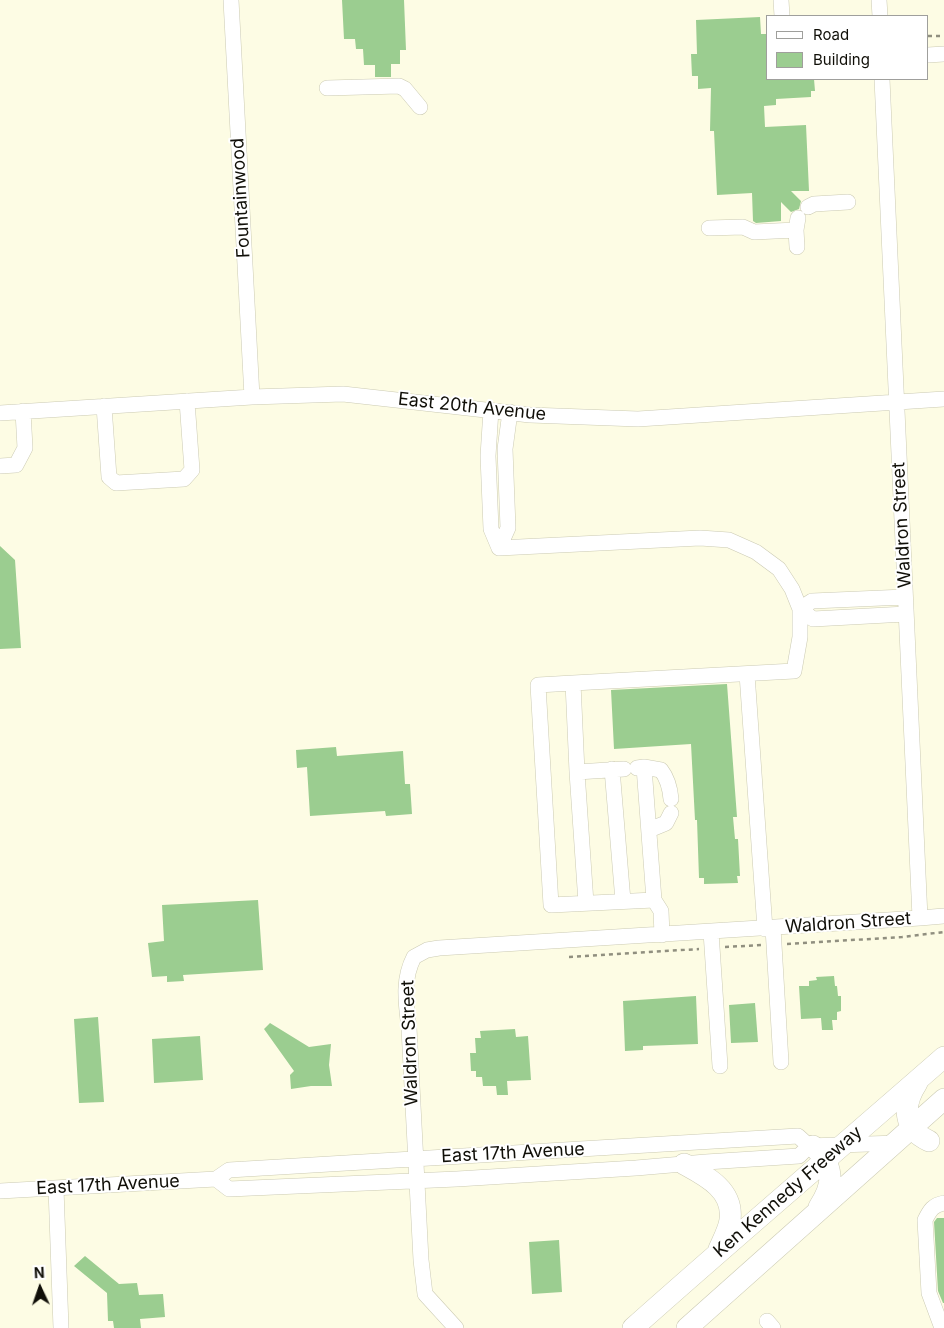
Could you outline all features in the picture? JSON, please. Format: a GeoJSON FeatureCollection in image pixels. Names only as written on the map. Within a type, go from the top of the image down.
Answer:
{"type":"FeatureCollection","features":[{"type":"Feature","properties":{"kind":"highway","name":"Ken Kennedy Freeway"},"geometry":{"type":"LineString","coordinates":[[633,1328],[718,1252],[816,1151],[842,1146],[944,1058]]}},
{"type":"Feature","properties":{"kind":"highway"},"geometry":{"type":"LineString","coordinates":[[919,1079],[907,1109],[911,1129],[921,1137],[936,1140]]}},
{"type":"Feature","properties":{"kind":"highway","name":"Ken Kennedy Freeway"},"geometry":{"type":"LineString","coordinates":[[687,1328],[944,1099]]}},
{"type":"Feature","properties":{"kind":"highway"},"geometry":{"type":"LineString","coordinates":[[813,1216],[829,1188],[830,1174],[816,1151]]}},
{"type":"Feature","properties":{"kind":"highway"},"geometry":{"type":"LineString","coordinates":[[684,1164],[715,1182],[724,1192],[730,1207],[730,1220],[718,1252]]}},
{"type":"Feature","properties":{"kind":"street","name":"Fountainwood"},"geometry":{"type":"LineString","coordinates":[[231,0],[252,397]]}},
{"type":"Feature","properties":{"kind":"street"},"geometry":{"type":"LineString","coordinates":[[781,0],[782,15]]}},
{"type":"Feature","properties":{"kind":"street"},"geometry":{"type":"LineString","coordinates":[[879,0],[880,15]]}},
{"type":"Feature","properties":{"kind":"street"},"geometry":{"type":"LineString","coordinates":[[929,55],[944,54]]}},
{"type":"Feature","properties":{"kind":"street","name":"Waldron Street"},"geometry":{"type":"LineString","coordinates":[[456,1328],[425,1294],[421,1260],[406,997],[406,978],[414,957],[427,950],[439,948],[920,918],[882,80]]}},
{"type":"Feature","properties":{"kind":"street"},"geometry":{"type":"LineString","coordinates":[[327,88],[399,86],[405,89],[420,107]]}},
{"type":"Feature","properties":{"kind":"street"},"geometry":{"type":"LineString","coordinates":[[797,247],[801,219],[814,204],[848,202]]}},
{"type":"Feature","properties":{"kind":"street"},"geometry":{"type":"LineString","coordinates":[[709,228],[743,228],[754,232],[801,219]]}},
{"type":"Feature","properties":{"kind":"street","name":"East 20th Avenue"},"geometry":{"type":"LineString","coordinates":[[0,413],[252,397],[343,394],[530,415],[638,419],[944,399]]}},
{"type":"Feature","properties":{"kind":"street"},"geometry":{"type":"LineString","coordinates":[[104,406],[109,476],[116,483],[184,480],[192,470],[186,401]]}},
{"type":"Feature","properties":{"kind":"street"},"geometry":{"type":"LineString","coordinates":[[491,410],[488,456],[491,529],[500,548]]}},
{"type":"Feature","properties":{"kind":"street"},"geometry":{"type":"LineString","coordinates":[[0,466],[16,465],[25,448],[23,411]]}},
{"type":"Feature","properties":{"kind":"street"},"geometry":{"type":"LineString","coordinates":[[500,548],[508,528],[505,449],[510,412]]}},
{"type":"Feature","properties":{"kind":"street"},"geometry":{"type":"LineString","coordinates":[[500,548],[700,538],[729,540],[756,552],[779,569],[792,589],[800,609],[800,637],[794,671],[538,685],[551,905],[654,900]]}},
{"type":"Feature","properties":{"kind":"street"},"geometry":{"type":"LineString","coordinates":[[800,609],[812,601],[905,597]]}},
{"type":"Feature","properties":{"kind":"street"},"geometry":{"type":"LineString","coordinates":[[800,609],[813,619],[906,614]]}},
{"type":"Feature","properties":{"kind":"street"},"geometry":{"type":"LineString","coordinates":[[747,674],[769,928],[774,944],[781,1062]]}},
{"type":"Feature","properties":{"kind":"street"},"geometry":{"type":"LineString","coordinates":[[572,684],[586,903]]}},
{"type":"Feature","properties":{"kind":"street"},"geometry":{"type":"LineString","coordinates":[[577,772],[629,768],[661,770],[670,788],[671,806],[666,823],[649,830]]}},
{"type":"Feature","properties":{"kind":"street"},"geometry":{"type":"LineString","coordinates":[[629,768],[649,830],[654,900],[661,911],[662,935]]}},
{"type":"Feature","properties":{"kind":"street"},"geometry":{"type":"LineString","coordinates":[[623,901],[629,768]]}},
{"type":"Feature","properties":{"kind":"street"},"geometry":{"type":"LineString","coordinates":[[920,918],[944,916]]}},
{"type":"Feature","properties":{"kind":"street"},"geometry":{"type":"LineString","coordinates":[[711,932],[720,1066]]}},
{"type":"Feature","properties":{"kind":"street","name":"East 17th Avenue"},"geometry":{"type":"LineString","coordinates":[[0,1191],[216,1179],[229,1170],[798,1136],[816,1151]]}},
{"type":"Feature","properties":{"kind":"street"},"geometry":{"type":"LineString","coordinates":[[842,1146],[936,1140]]}},
{"type":"Feature","properties":{"kind":"street","name":"East 17th Avenue"},"geometry":{"type":"LineString","coordinates":[[216,1179],[229,1189],[626,1169],[799,1156],[816,1151]]}},
{"type":"Feature","properties":{"kind":"street"},"geometry":{"type":"LineString","coordinates":[[56,1188],[61,1328]]}},
{"type":"Feature","properties":{"kind":"street"},"geometry":{"type":"LineString","coordinates":[[942,1328],[929,1293],[925,1220],[929,1211],[936,1205],[944,1203]]}},
{"type":"Feature","properties":{"kind":"path"},"geometry":{"type":"LineString","coordinates":[[929,36],[944,36]]}},
{"type":"Feature","properties":{"kind":"path"},"geometry":{"type":"LineString","coordinates":[[569,957],[902,937],[944,932]]}},
{"type":"Feature","properties":{"kind":"building"},"geometry":{"type":"Polygon","coordinates":[[[342,0],[404,0],[406,50],[400,50],[400,64],[391,64],[391,77],[375,77],[375,65],[364,65],[363,49],[356,49],[355,39],[344,39],[342,0]]]}},
{"type":"Feature","properties":{"kind":"building"},"geometry":{"type":"Polygon","coordinates":[[[760,17],[761,34],[766,34],[766,80],[814,80],[815,91],[811,91],[811,97],[776,99],[776,105],[764,106],[765,127],[806,125],[809,191],[791,191],[801,201],[799,209],[791,212],[781,202],[781,221],[756,223],[753,221],[752,193],[717,195],[714,131],[710,131],[711,88],[698,89],[698,76],[692,76],[691,54],[697,54],[696,20],[760,17]]]}},
{"type":"Feature","properties":{"kind":"building"},"geometry":{"type":"Polygon","coordinates":[[[0,546],[15,560],[21,648],[0,649],[0,546]]]}},
{"type":"Feature","properties":{"kind":"building"},"geometry":{"type":"Polygon","coordinates":[[[727,684],[737,817],[733,817],[735,839],[738,839],[740,876],[737,876],[738,883],[704,884],[704,878],[699,878],[691,744],[614,749],[611,690],[727,684]]]}},
{"type":"Feature","properties":{"kind":"building"},"geometry":{"type":"Polygon","coordinates":[[[336,747],[337,756],[403,751],[405,784],[410,784],[412,814],[386,816],[385,811],[310,816],[307,767],[297,768],[296,750],[336,747]]]}},
{"type":"Feature","properties":{"kind":"building"},"geometry":{"type":"Polygon","coordinates":[[[258,900],[263,970],[183,975],[184,981],[167,982],[167,976],[152,977],[148,943],[164,941],[162,905],[258,900]]]}},
{"type":"Feature","properties":{"kind":"building"},"geometry":{"type":"Polygon","coordinates":[[[834,976],[838,996],[841,996],[841,1011],[837,1012],[837,1020],[832,1020],[833,1030],[822,1030],[821,1018],[801,1019],[799,986],[809,986],[809,981],[817,980],[816,977],[834,976]]]}},
{"type":"Feature","properties":{"kind":"building"},"geometry":{"type":"Polygon","coordinates":[[[696,996],[698,1044],[643,1046],[643,1050],[625,1051],[623,1001],[696,996]]]}},
{"type":"Feature","properties":{"kind":"building"},"geometry":{"type":"Polygon","coordinates":[[[755,1003],[758,1042],[731,1043],[729,1005],[755,1003]]]}},
{"type":"Feature","properties":{"kind":"building"},"geometry":{"type":"Polygon","coordinates":[[[98,1017],[104,1102],[79,1103],[74,1019],[98,1017]]]}},
{"type":"Feature","properties":{"kind":"building"},"geometry":{"type":"Polygon","coordinates":[[[270,1023],[309,1047],[331,1044],[329,1065],[332,1086],[311,1086],[291,1089],[290,1075],[294,1071],[264,1029],[270,1023]]]}},
{"type":"Feature","properties":{"kind":"building"},"geometry":{"type":"Polygon","coordinates":[[[515,1029],[516,1037],[528,1036],[531,1080],[507,1081],[508,1095],[497,1095],[496,1086],[483,1086],[482,1077],[476,1077],[476,1071],[471,1071],[470,1053],[476,1053],[475,1038],[481,1038],[480,1031],[515,1029]]]}},
{"type":"Feature","properties":{"kind":"building"},"geometry":{"type":"Polygon","coordinates":[[[200,1036],[203,1080],[154,1083],[152,1039],[200,1036]]]}},
{"type":"Feature","properties":{"kind":"building"},"geometry":{"type":"Polygon","coordinates":[[[937,1218],[944,1218],[943,1303],[938,1291],[934,1222],[937,1218]]]}},
{"type":"Feature","properties":{"kind":"building"},"geometry":{"type":"Polygon","coordinates":[[[559,1240],[562,1292],[532,1294],[529,1242],[559,1240]]]}},
{"type":"Feature","properties":{"kind":"building"},"geometry":{"type":"Polygon","coordinates":[[[85,1256],[119,1284],[137,1283],[139,1295],[163,1294],[165,1317],[140,1319],[141,1328],[114,1328],[113,1321],[108,1321],[107,1293],[74,1266],[85,1256]]]}}]}
